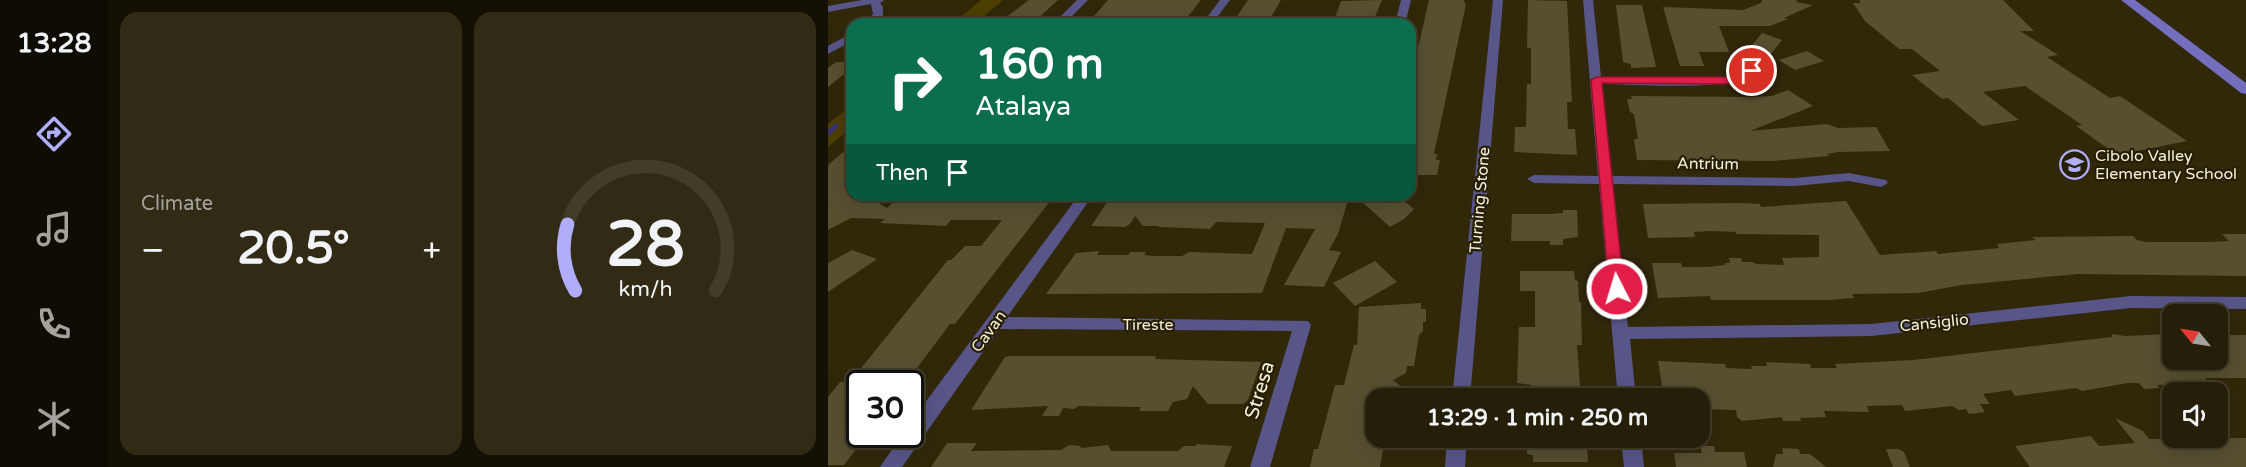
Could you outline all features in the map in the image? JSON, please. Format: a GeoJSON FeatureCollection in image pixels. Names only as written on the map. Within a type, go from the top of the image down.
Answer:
{"type":"FeatureCollection","features":[{"type":"Feature","properties":{"kind":"street"},"geometry":{"type":"LineString","coordinates":[[1064,18],[1083,0]]}},
{"type":"Feature","properties":{"kind":"street"},"geometry":{"type":"LineString","coordinates":[[1212,18],[1225,0]]}},
{"type":"Feature","properties":{"kind":"street"},"geometry":{"type":"LineString","coordinates":[[1402,18],[1406,0]]}},
{"type":"Feature","properties":{"kind":"street","name":"Turning Stone"},"geometry":{"type":"LineString","coordinates":[[1462,388],[1498,0]]}},
{"type":"Feature","properties":{"kind":"street"},"geometry":{"type":"LineString","coordinates":[[1588,0],[1626,388]]}},
{"type":"Feature","properties":{"kind":"street"},"geometry":{"type":"LineString","coordinates":[[2127,0],[2246,90]]}},
{"type":"Feature","properties":{"kind":"street"},"geometry":{"type":"LineString","coordinates":[[828,9],[877,1],[878,15],[875,18]]}},
{"type":"Feature","properties":{"kind":"street"},"geometry":{"type":"LineString","coordinates":[[828,51],[846,40]]}},
{"type":"Feature","properties":{"kind":"street"},"geometry":{"type":"LineString","coordinates":[[1597,80],[1725,81],[1743,77],[1752,71]]}},
{"type":"Feature","properties":{"kind":"street","name":"Antrium"},"geometry":{"type":"LineString","coordinates":[[1534,179],[1794,182],[1849,177],[1881,183]]}},
{"type":"Feature","properties":{"kind":"street","name":"Cavan"},"geometry":{"type":"LineString","coordinates":[[890,467],[1082,201]]}},
{"type":"Feature","properties":{"kind":"street","name":"Cansiglio"},"geometry":{"type":"LineString","coordinates":[[1621,333],[1838,331],[2131,302],[2246,303]]}},
{"type":"Feature","properties":{"kind":"street","name":"Tireste"},"geometry":{"type":"LineString","coordinates":[[994,323],[1302,325]]}},
{"type":"Feature","properties":{"kind":"street","name":"Stresa"},"geometry":{"type":"LineString","coordinates":[[1260,467],[1302,325]]}},
{"type":"Feature","properties":{"kind":"street"},"geometry":{"type":"LineString","coordinates":[[1455,467],[1456,448]]}},
{"type":"Feature","properties":{"kind":"street"},"geometry":{"type":"LineString","coordinates":[[1632,448],[1634,467]]}},
{"type":"Feature","properties":{"kind":"shaded area"},"geometry":{"type":"Polygon","coordinates":[[[981,0],[1003,0],[982,18],[959,18],[981,0]]]}},
{"type":"Feature","properties":{"kind":"shaded area"},"geometry":{"type":"Polygon","coordinates":[[[846,110],[846,132],[828,147],[828,124],[846,110]]]}},
{"type":"Feature","properties":{"kind":"building"},"geometry":{"type":"Polygon","coordinates":[[[1029,0],[1058,0],[1038,18],[1005,18],[1029,0]]]}},
{"type":"Feature","properties":{"kind":"building"},"geometry":{"type":"Polygon","coordinates":[[[1108,0],[1201,0],[1187,18],[1092,18],[1108,0]]]}},
{"type":"Feature","properties":{"kind":"building"},"geometry":{"type":"Polygon","coordinates":[[[1248,0],[1281,0],[1270,18],[1236,18],[1248,0]]]}},
{"type":"Feature","properties":{"kind":"building"},"geometry":{"type":"Polygon","coordinates":[[[1382,0],[1374,18],[1335,18],[1341,1],[1382,0]]]}},
{"type":"Feature","properties":{"kind":"building"},"geometry":{"type":"Polygon","coordinates":[[[1429,0],[1463,0],[1466,4],[1434,154],[1437,154],[1436,160],[1440,160],[1437,175],[1416,175],[1416,56],[1429,0]]]}},
{"type":"Feature","properties":{"kind":"building"},"geometry":{"type":"Polygon","coordinates":[[[1528,0],[1567,1],[1572,102],[1567,102],[1568,129],[1575,129],[1577,155],[1514,152],[1515,127],[1526,127],[1527,84],[1531,84],[1531,48],[1527,48],[1528,0]]]}},
{"type":"Feature","properties":{"kind":"building"},"geometry":{"type":"Polygon","coordinates":[[[1762,0],[1797,0],[1796,2],[1813,5],[1770,26],[1719,26],[1729,52],[1699,52],[1704,66],[1680,66],[1663,7],[1743,10],[1761,3],[1762,0]]]}},
{"type":"Feature","properties":{"kind":"building"},"geometry":{"type":"Polygon","coordinates":[[[1859,0],[2003,0],[2034,31],[2020,31],[2058,55],[2047,57],[2110,98],[2120,96],[2187,141],[2117,155],[2076,126],[2082,125],[2025,86],[1983,92],[2019,120],[1982,126],[1948,98],[1942,99],[1912,75],[1940,71],[1912,49],[1899,49],[1865,21],[1853,3],[1861,3],[1859,0]]]}},
{"type":"Feature","properties":{"kind":"building"},"geometry":{"type":"Polygon","coordinates":[[[1616,5],[1642,5],[1656,67],[1631,68],[1631,64],[1623,62],[1616,5]]]}},
{"type":"Feature","properties":{"kind":"building"},"geometry":{"type":"Polygon","coordinates":[[[1762,33],[1782,40],[1770,55],[1748,50],[1762,33]]]}},
{"type":"Feature","properties":{"kind":"building"},"geometry":{"type":"Polygon","coordinates":[[[1807,51],[1824,61],[1795,70],[1779,60],[1807,51]]]}},
{"type":"Feature","properties":{"kind":"building"},"geometry":{"type":"Polygon","coordinates":[[[836,62],[846,62],[846,73],[828,87],[828,68],[836,62]]]}},
{"type":"Feature","properties":{"kind":"building"},"geometry":{"type":"Polygon","coordinates":[[[1788,90],[1813,106],[1750,131],[1827,124],[1838,128],[1876,127],[1890,151],[1838,152],[1827,154],[1829,156],[1772,161],[1637,160],[1634,139],[1638,139],[1634,114],[1630,112],[1627,99],[1632,99],[1631,96],[1752,97],[1772,96],[1788,90]]]}},
{"type":"Feature","properties":{"kind":"building"},"geometry":{"type":"Polygon","coordinates":[[[846,151],[846,201],[875,201],[887,208],[895,201],[1050,201],[955,324],[950,324],[916,370],[860,370],[948,260],[951,260],[965,246],[981,246],[1002,220],[951,220],[946,226],[880,223],[885,219],[851,218],[828,230],[828,165],[846,151]]]}},
{"type":"Feature","properties":{"kind":"building"},"geometry":{"type":"Polygon","coordinates":[[[1108,201],[1348,201],[1338,234],[1329,250],[1341,252],[1324,287],[1284,285],[1315,229],[1286,228],[1262,293],[1046,294],[1076,253],[1099,251],[1097,255],[1128,255],[1130,252],[1146,252],[1144,255],[1155,256],[1182,256],[1189,252],[1252,254],[1265,223],[1216,222],[1210,229],[1158,227],[1143,226],[1135,216],[1125,227],[1091,226],[1108,201]]]}},
{"type":"Feature","properties":{"kind":"building"},"geometry":{"type":"Polygon","coordinates":[[[1361,201],[1404,201],[1414,209],[1404,219],[1390,227],[1361,201]]]}},
{"type":"Feature","properties":{"kind":"building"},"geometry":{"type":"Polygon","coordinates":[[[1846,201],[1880,255],[1936,251],[1938,254],[1999,248],[1997,244],[2036,240],[2032,237],[2133,236],[2137,240],[2146,242],[2208,242],[2229,241],[2222,234],[2246,234],[2246,276],[2078,274],[1962,285],[1918,293],[1852,294],[1854,298],[1829,300],[1711,300],[1710,296],[1658,298],[1652,263],[1681,263],[1682,267],[1708,267],[1730,263],[1729,258],[1741,258],[1742,262],[1784,265],[1782,258],[1819,257],[1819,235],[1736,234],[1736,232],[1711,231],[1694,232],[1695,237],[1648,238],[1643,204],[1739,203],[1760,204],[1761,207],[1846,201]]]}},
{"type":"Feature","properties":{"kind":"building"},"geometry":{"type":"Polygon","coordinates":[[[1563,210],[1577,210],[1578,237],[1563,239],[1563,245],[1550,245],[1550,241],[1511,241],[1512,214],[1563,213],[1563,210]]]}},
{"type":"Feature","properties":{"kind":"building"},"geometry":{"type":"Polygon","coordinates":[[[852,250],[877,259],[828,292],[828,263],[852,250]]]}},
{"type":"Feature","properties":{"kind":"building"},"geometry":{"type":"Polygon","coordinates":[[[1375,261],[1397,282],[1355,306],[1333,283],[1375,261]]]}},
{"type":"Feature","properties":{"kind":"building"},"geometry":{"type":"Polygon","coordinates":[[[1520,271],[1574,271],[1575,280],[1578,281],[1579,302],[1581,302],[1582,345],[1577,345],[1580,388],[1531,388],[1531,385],[1517,383],[1519,327],[1535,327],[1535,291],[1520,291],[1520,271]]]}},
{"type":"Feature","properties":{"kind":"building"},"geometry":{"type":"Polygon","coordinates":[[[1421,303],[1421,309],[1426,309],[1426,322],[1423,322],[1423,331],[1419,335],[1414,366],[1407,366],[1406,373],[1393,380],[1403,388],[1365,388],[1365,448],[1383,448],[1380,467],[1310,467],[1314,449],[1318,449],[1335,385],[1344,385],[1354,345],[1357,345],[1359,307],[1421,303]]]}},
{"type":"Feature","properties":{"kind":"building"},"geometry":{"type":"Polygon","coordinates":[[[2112,334],[2125,336],[2162,334],[2162,370],[2228,370],[2228,335],[2246,335],[2246,378],[2205,378],[2208,382],[2162,382],[2162,385],[2157,385],[2160,388],[2144,389],[2139,383],[2128,383],[2082,391],[2076,388],[2015,396],[2011,390],[1983,394],[1990,404],[1980,404],[1985,412],[1969,414],[1966,409],[1959,410],[1952,406],[1905,411],[1902,405],[1867,406],[1869,412],[1824,411],[1826,417],[1800,418],[1801,421],[1783,421],[1782,417],[1742,421],[1737,417],[1736,410],[1710,409],[1710,388],[1662,388],[1658,361],[1725,364],[1726,368],[1752,369],[1751,366],[1767,366],[1766,362],[1810,364],[1811,368],[1837,368],[1835,364],[1913,360],[2112,337],[2112,334]]]}},
{"type":"Feature","properties":{"kind":"building"},"geometry":{"type":"Polygon","coordinates":[[[1156,356],[1155,359],[1261,362],[1248,400],[1243,404],[1208,404],[1193,386],[1187,399],[1173,402],[1168,411],[1139,411],[1141,407],[1078,406],[1074,409],[1063,408],[1059,416],[1042,416],[1048,406],[971,410],[1005,357],[1156,356]]]}},
{"type":"Feature","properties":{"kind":"building"},"geometry":{"type":"Polygon","coordinates":[[[840,382],[846,382],[846,448],[857,448],[844,465],[828,465],[828,397],[840,382]]]}},
{"type":"Feature","properties":{"kind":"building"},"geometry":{"type":"Polygon","coordinates":[[[2115,418],[2143,431],[2149,439],[2162,439],[2162,448],[2228,448],[2228,438],[2246,438],[2246,467],[2030,467],[2015,446],[2091,436],[2099,446],[2135,443],[2115,418]]]}},
{"type":"Feature","properties":{"kind":"building"},"geometry":{"type":"Polygon","coordinates":[[[947,443],[977,443],[971,451],[1061,450],[1069,445],[1081,448],[1108,445],[1111,451],[1178,451],[1184,446],[1196,446],[1196,444],[1232,446],[1224,467],[931,467],[947,443]]]}},
{"type":"Feature","properties":{"kind":"building"},"geometry":{"type":"Polygon","coordinates":[[[1710,446],[1714,446],[1715,452],[1744,452],[1747,467],[1676,467],[1674,453],[1702,453],[1701,448],[1710,448],[1710,446]]]}},
{"type":"Feature","properties":{"kind":"building"},"geometry":{"type":"Polygon","coordinates":[[[1527,448],[1587,448],[1588,462],[1533,462],[1533,455],[1527,454],[1527,448]]]}},
{"type":"Feature","properties":{"kind":"building"},"geometry":{"type":"Polygon","coordinates":[[[1782,448],[1799,449],[1800,454],[1810,454],[1826,467],[1773,467],[1776,454],[1783,454],[1782,448]]]}},
{"type":"Feature","properties":{"kind":"building"},"geometry":{"type":"Polygon","coordinates":[[[1886,449],[1899,449],[1904,452],[1910,467],[1893,467],[1886,449]]]}},
{"type":"Feature","properties":{"kind":"waterway"},"geometry":{"type":"LineString","coordinates":[[828,133],[836,126]]}},
{"type":"Feature","properties":{"kind":"place","name":"Cibolo Valley Elementary School"},"geometry":{"type":"Point","coordinates":[2074,164]}},
{"type":"Feature","properties":{"kind":"route"},"geometry":{"type":"LineString","coordinates":[[1617,289],[1597,80],[1725,81],[1743,77],[1752,71]]}}]}
